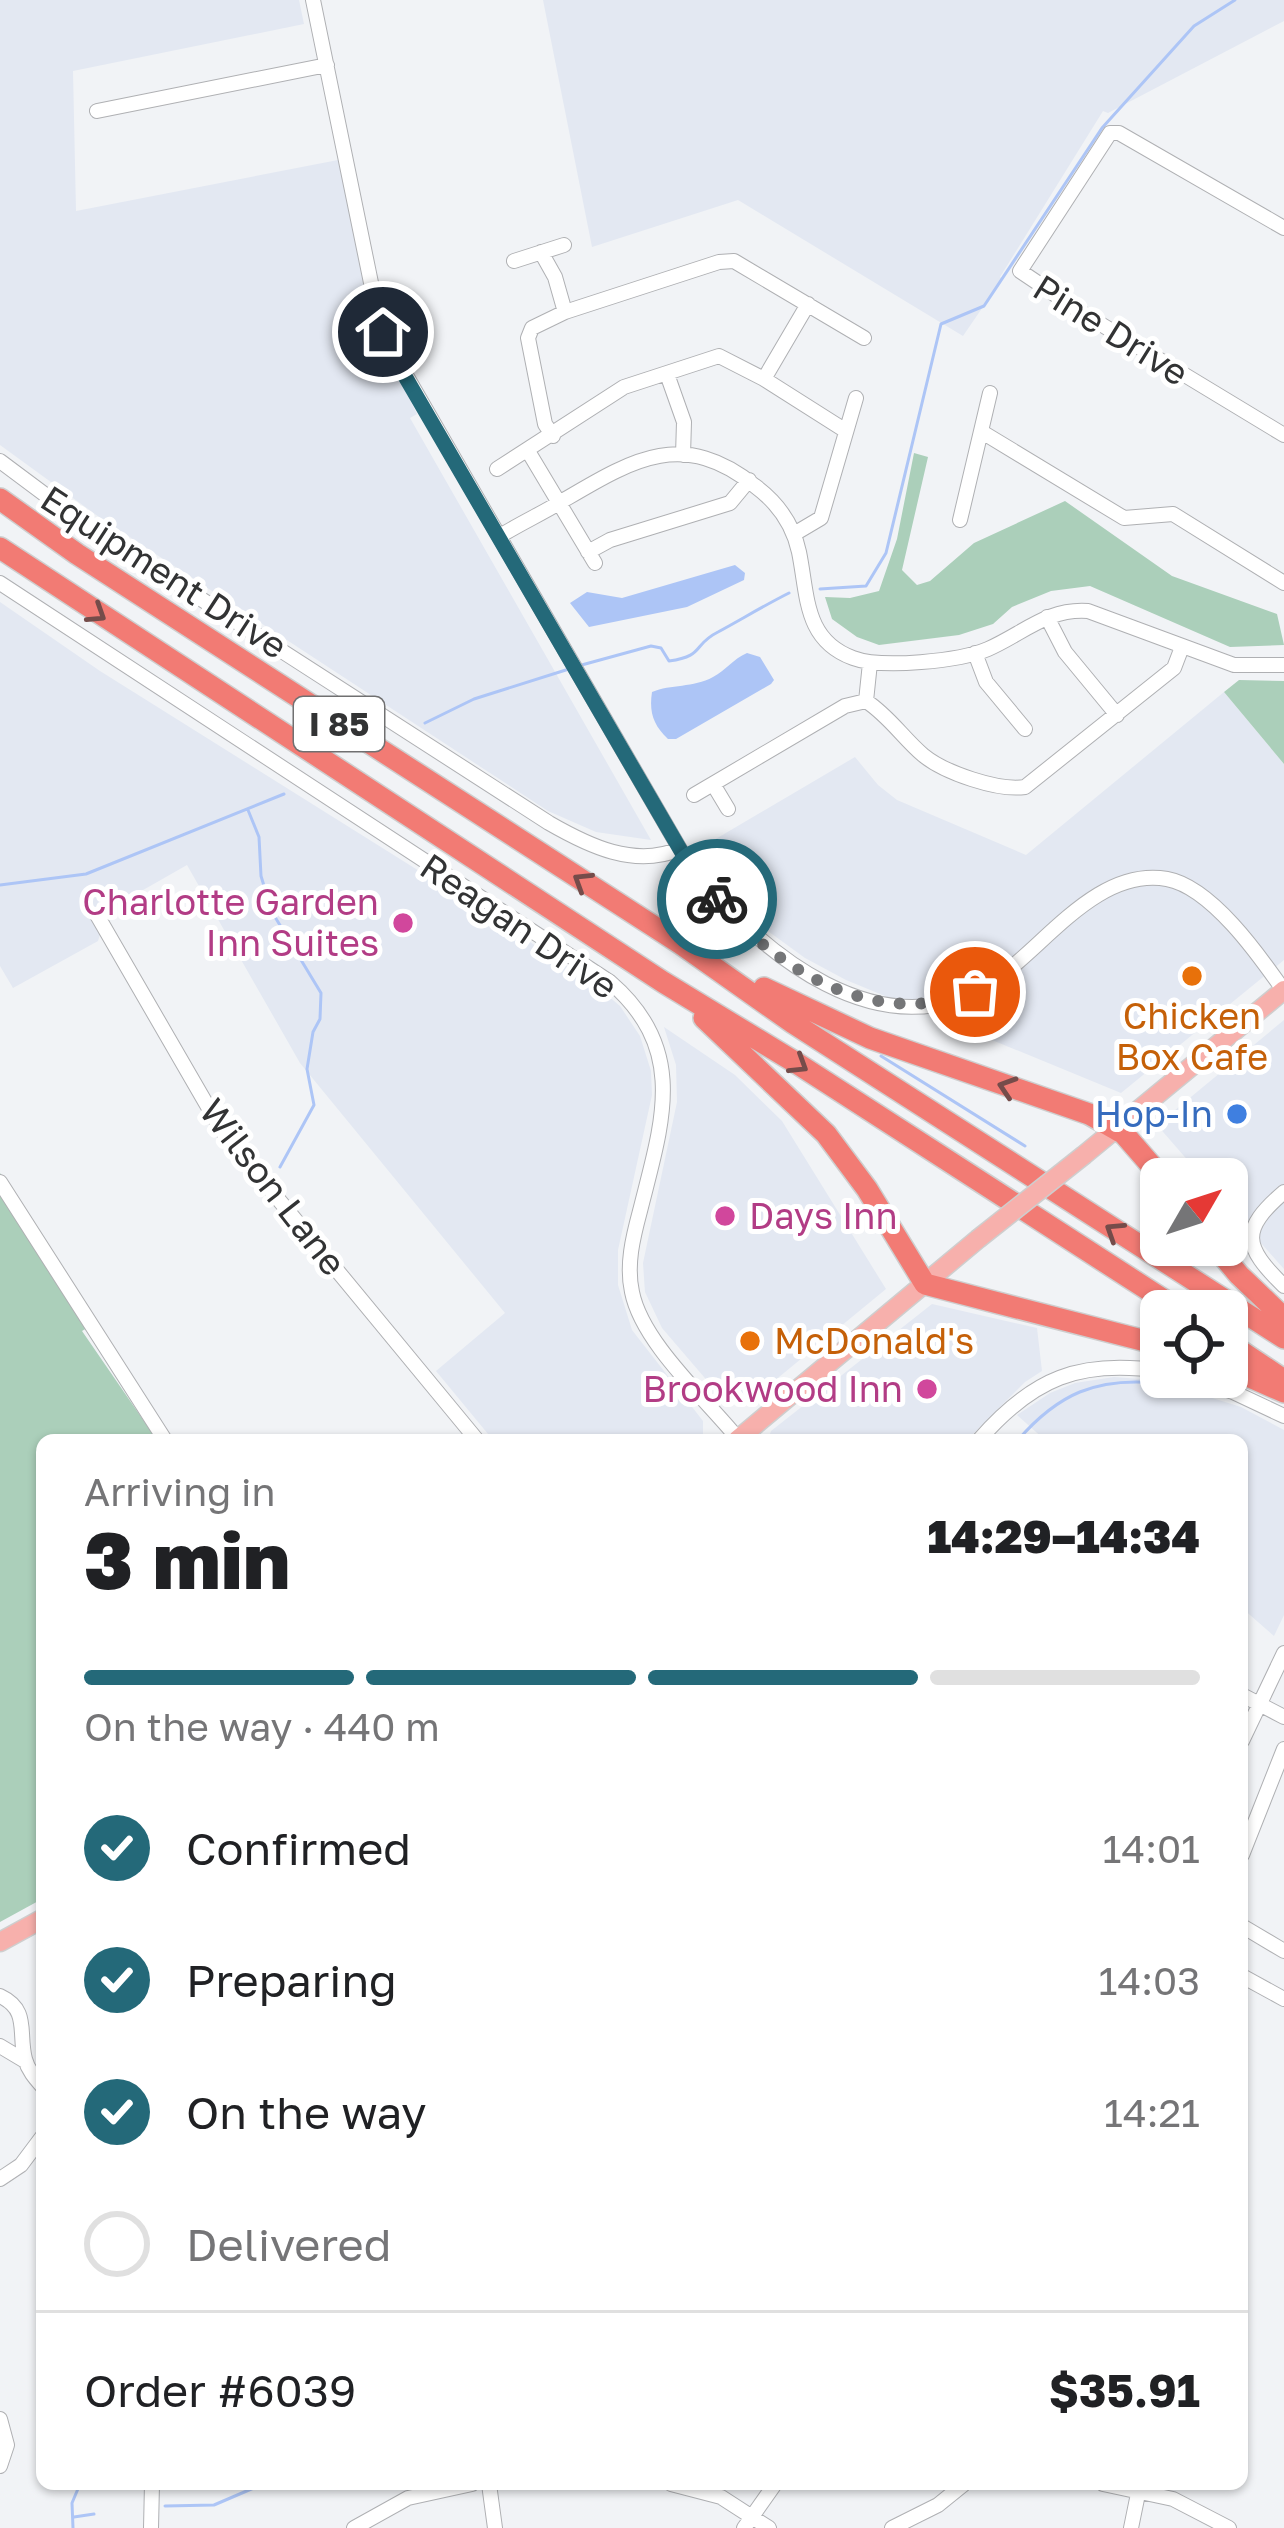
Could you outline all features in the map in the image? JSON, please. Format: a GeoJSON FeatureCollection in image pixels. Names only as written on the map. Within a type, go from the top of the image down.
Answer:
{"type":"FeatureCollection","features":[{"type":"Feature","properties":{"kind":"highway","name":"I 85"},"geometry":{"type":"LineString","coordinates":[[0,499],[793,1022],[1284,1338]]}},
{"type":"Feature","properties":{"kind":"highway","name":"I 85"},"geometry":{"type":"LineString","coordinates":[[0,548],[663,982],[1148,1290]]}},
{"type":"Feature","properties":{"kind":"highway"},"geometry":{"type":"LineString","coordinates":[[681,944],[820,1017],[965,1073],[1080,1110],[1116,1128],[1144,1158]]}},
{"type":"Feature","properties":{"kind":"highway"},"geometry":{"type":"LineString","coordinates":[[663,982],[826,1134],[867,1189],[925,1285],[1140,1340]]}},
{"type":"Feature","properties":{"kind":"highway"},"geometry":{"type":"LineString","coordinates":[[1232,1266],[1284,1318]]}},
{"type":"Feature","properties":{"kind":"highway"},"geometry":{"type":"LineString","coordinates":[[1248,1356],[1284,1380]]}},
{"type":"Feature","properties":{"kind":"highway"},"geometry":{"type":"LineString","coordinates":[[1248,1376],[1284,1392]]}},
{"type":"Feature","properties":{"kind":"main road"},"geometry":{"type":"LineString","coordinates":[[741,1434],[1284,990]]}},
{"type":"Feature","properties":{"kind":"main road"},"geometry":{"type":"LineString","coordinates":[[0,1942],[36,1921]]}},
{"type":"Feature","properties":{"kind":"street"},"geometry":{"type":"LineString","coordinates":[[313,0],[383,332],[680,849],[730,915],[809,976],[870,1001],[921,1005],[975,992],[1000,977],[1098,895],[1121,883],[1152,878],[1177,882],[1209,902],[1284,990]]}},
{"type":"Feature","properties":{"kind":"street"},"geometry":{"type":"LineString","coordinates":[[97,111],[327,65]]}},
{"type":"Feature","properties":{"kind":"street","name":"Pine Drive"},"geometry":{"type":"LineString","coordinates":[[1284,227],[1110,133],[1020,274],[1284,435]]}},
{"type":"Feature","properties":{"kind":"street"},"geometry":{"type":"LineString","coordinates":[[514,261],[564,245]]}},
{"type":"Feature","properties":{"kind":"street"},"geometry":{"type":"LineString","coordinates":[[542,253],[565,312]]}},
{"type":"Feature","properties":{"kind":"street"},"geometry":{"type":"LineString","coordinates":[[553,436],[545,424],[528,338],[537,322],[565,312],[727,261],[864,338]]}},
{"type":"Feature","properties":{"kind":"street"},"geometry":{"type":"LineString","coordinates":[[764,379],[808,304]]}},
{"type":"Feature","properties":{"kind":"street"},"geometry":{"type":"LineString","coordinates":[[497,469],[625,387],[719,356],[846,431]]}},
{"type":"Feature","properties":{"kind":"street"},"geometry":{"type":"LineString","coordinates":[[667,374],[684,422],[683,455]]}},
{"type":"Feature","properties":{"kind":"street"},"geometry":{"type":"LineString","coordinates":[[960,520],[990,393]]}},
{"type":"Feature","properties":{"kind":"street"},"geometry":{"type":"LineString","coordinates":[[794,534],[821,518],[856,398]]}},
{"type":"Feature","properties":{"kind":"street"},"geometry":{"type":"LineString","coordinates":[[982,432],[1124,518],[1173,514],[1284,583]]}},
{"type":"Feature","properties":{"kind":"street"},"geometry":{"type":"LineString","coordinates":[[528,451],[591,558],[610,540],[730,502],[748,480]]}},
{"type":"Feature","properties":{"kind":"street"},"geometry":{"type":"LineString","coordinates":[[500,536],[642,457],[683,455],[716,461],[748,480],[782,511],[794,534],[812,623],[831,646],[870,663],[975,653],[1047,616],[1072,610],[1088,611],[1234,665],[1284,664]]}},
{"type":"Feature","properties":{"kind":"street","name":"Equipment Drive"},"geometry":{"type":"LineString","coordinates":[[0,461],[83,523],[549,823],[610,852],[654,857],[680,849]]}},
{"type":"Feature","properties":{"kind":"street","name":"Reagan Drive"},"geometry":{"type":"LineString","coordinates":[[0,583],[625,995],[653,1036],[664,1082],[662,1113],[630,1261],[633,1296],[639,1315],[731,1434]]}},
{"type":"Feature","properties":{"kind":"street"},"geometry":{"type":"LineString","coordinates":[[1047,616],[1065,652],[1117,715]]}},
{"type":"Feature","properties":{"kind":"street"},"geometry":{"type":"LineString","coordinates":[[694,795],[845,706],[866,701],[932,762],[1010,789],[1036,781],[1174,668],[1182,647]]}},
{"type":"Feature","properties":{"kind":"street"},"geometry":{"type":"LineString","coordinates":[[975,653],[986,682],[1025,729]]}},
{"type":"Feature","properties":{"kind":"street"},"geometry":{"type":"LineString","coordinates":[[866,701],[870,663]]}},
{"type":"Feature","properties":{"kind":"street"},"geometry":{"type":"LineString","coordinates":[[713,784],[728,809]]}},
{"type":"Feature","properties":{"kind":"street","name":"Wilson Lane"},"geometry":{"type":"LineString","coordinates":[[98,916],[222,1131],[472,1434]]}},
{"type":"Feature","properties":{"kind":"street"},"geometry":{"type":"LineString","coordinates":[[0,1182],[160,1434]]}},
{"type":"Feature","properties":{"kind":"street"},"geometry":{"type":"LineString","coordinates":[[1284,1192],[1256,1218],[1251,1237],[1257,1256],[1284,1286]]}},
{"type":"Feature","properties":{"kind":"street"},"geometry":{"type":"LineString","coordinates":[[985,1434],[1016,1401],[1051,1380],[1107,1366],[1140,1369]]}},
{"type":"Feature","properties":{"kind":"street"},"geometry":{"type":"LineString","coordinates":[[1245,1398],[1284,1416]]}},
{"type":"Feature","properties":{"kind":"street"},"geometry":{"type":"LineString","coordinates":[[1248,1728],[1284,1653]]}},
{"type":"Feature","properties":{"kind":"street"},"geometry":{"type":"LineString","coordinates":[[1248,1699],[1284,1717]]}},
{"type":"Feature","properties":{"kind":"street"},"geometry":{"type":"LineString","coordinates":[[1248,1840],[1284,1749]]}},
{"type":"Feature","properties":{"kind":"street"},"geometry":{"type":"LineString","coordinates":[[1248,1930],[1284,1951]]}},
{"type":"Feature","properties":{"kind":"street"},"geometry":{"type":"LineString","coordinates":[[1248,1979],[1284,1999]]}},
{"type":"Feature","properties":{"kind":"street"},"geometry":{"type":"LineString","coordinates":[[0,1996],[22,2014],[25,2061]]}},
{"type":"Feature","properties":{"kind":"street"},"geometry":{"type":"LineString","coordinates":[[0,2046],[25,2061],[36,2077]]}},
{"type":"Feature","properties":{"kind":"street"},"geometry":{"type":"LineString","coordinates":[[0,2179],[21,2165],[36,2146]]}},
{"type":"Feature","properties":{"kind":"street"},"geometry":{"type":"LineString","coordinates":[[0,2419],[7,2445],[0,2466]]}},
{"type":"Feature","properties":{"kind":"street"},"geometry":{"type":"LineString","coordinates":[[151,2528],[152,2490]]}},
{"type":"Feature","properties":{"kind":"street"},"geometry":{"type":"LineString","coordinates":[[354,2528],[408,2498],[445,2490]]}},
{"type":"Feature","properties":{"kind":"street"},"geometry":{"type":"LineString","coordinates":[[490,2490],[495,2528]]}},
{"type":"Feature","properties":{"kind":"street"},"geometry":{"type":"LineString","coordinates":[[694,2490],[721,2497],[748,2523],[769,2528]]}},
{"type":"Feature","properties":{"kind":"street"},"geometry":{"type":"LineString","coordinates":[[748,2523],[771,2490]]}},
{"type":"Feature","properties":{"kind":"street"},"geometry":{"type":"LineString","coordinates":[[892,2528],[957,2490]]}},
{"type":"Feature","properties":{"kind":"street"},"geometry":{"type":"LineString","coordinates":[[1131,2528],[1139,2490]]}},
{"type":"Feature","properties":{"kind":"street"},"geometry":{"type":"LineString","coordinates":[[1148,2490],[1229,2528]]}},
{"type":"Feature","properties":{"kind":"shaded area"},"geometry":{"type":"Polygon","coordinates":[[[0,0],[299,0],[304,24],[73,71],[76,211],[338,160],[378,338],[417,414],[410,418],[651,840],[596,832],[548,811],[99,517],[0,445],[0,0]]]}},
{"type":"Feature","properties":{"kind":"shaded area"},"geometry":{"type":"Polygon","coordinates":[[[543,0],[1284,0],[1284,21],[1108,113],[1103,111],[963,336],[738,200],[592,247],[543,0]]]}},
{"type":"Feature","properties":{"kind":"shaded area"},"geometry":{"type":"Polygon","coordinates":[[[0,602],[100,671],[483,911],[620,1006],[640,1036],[651,1071],[652,1095],[618,1250],[618,1285],[632,1330],[703,1421],[703,1434],[488,1434],[436,1371],[505,1313],[300,1063],[187,865],[108,910],[98,941],[13,988],[0,966],[0,602]]]}},
{"type":"Feature","properties":{"kind":"shaded area"},"geometry":{"type":"Polygon","coordinates":[[[1224,692],[1284,764],[1284,960],[1121,1093],[846,980],[805,958],[750,918],[697,850],[855,757],[897,800],[1026,855],[1224,692]]]}},
{"type":"Feature","properties":{"kind":"shaded area"},"geometry":{"type":"Polygon","coordinates":[[[1284,1020],[1284,1269],[1248,1229],[1248,1158],[1186,1158],[1157,1125],[1284,1020]]]}},
{"type":"Feature","properties":{"kind":"shaded area"},"geometry":{"type":"Polygon","coordinates":[[[664,1027],[735,1075],[782,1121],[886,1289],[745,1405],[722,1398],[662,1328],[645,1292],[643,1263],[677,1102],[676,1065],[664,1027]]]}},
{"type":"Feature","properties":{"kind":"shaded area"},"geometry":{"type":"Polygon","coordinates":[[[932,1304],[1037,1328],[1042,1371],[973,1434],[771,1431],[932,1304]]]}},
{"type":"Feature","properties":{"kind":"shaded area"},"geometry":{"type":"Polygon","coordinates":[[[1140,1379],[1140,1398],[1212,1398],[1284,1430],[1284,1615],[1274,1636],[1248,1613],[1248,1434],[1038,1434],[1017,1415],[1075,1383],[1140,1379]]]}},
{"type":"Feature","properties":{"kind":"green space"},"geometry":{"type":"Polygon","coordinates":[[[914,453],[928,457],[902,570],[917,585],[930,581],[974,543],[1065,501],[1172,576],[1277,614],[1284,645],[1230,647],[1090,586],[1051,591],[1012,607],[993,624],[959,635],[879,645],[857,637],[832,619],[825,597],[850,598],[879,591],[897,539],[914,453]]]}},
{"type":"Feature","properties":{"kind":"green space"},"geometry":{"type":"Polygon","coordinates":[[[1239,680],[1284,681],[1284,764],[1224,692],[1239,680]]]}},
{"type":"Feature","properties":{"kind":"green space"},"geometry":{"type":"Polygon","coordinates":[[[0,1173],[95,1323],[82,1331],[153,1434],[36,1434],[36,1902],[0,1922],[0,1173]]]}},
{"type":"Feature","properties":{"kind":"water"},"geometry":{"type":"Polygon","coordinates":[[[735,565],[745,573],[744,580],[687,607],[589,627],[570,603],[587,592],[622,598],[735,565]]]}},
{"type":"Feature","properties":{"kind":"water"},"geometry":{"type":"Polygon","coordinates":[[[747,653],[760,657],[774,680],[771,684],[676,739],[668,739],[653,718],[652,692],[705,680],[747,653]]]}},
{"type":"Feature","properties":{"kind":"waterway"},"geometry":{"type":"LineString","coordinates":[[820,589],[866,586],[886,553],[941,324],[984,306],[1102,128],[1194,26],[1235,0]]}},
{"type":"Feature","properties":{"kind":"waterway"},"geometry":{"type":"LineString","coordinates":[[578,666],[651,646],[661,648],[669,661],[688,656],[710,637],[789,593]]}},
{"type":"Feature","properties":{"kind":"waterway"},"geometry":{"type":"LineString","coordinates":[[425,723],[474,699],[569,669]]}},
{"type":"Feature","properties":{"kind":"waterway"},"geometry":{"type":"LineString","coordinates":[[0,885],[86,874],[284,794]]}},
{"type":"Feature","properties":{"kind":"waterway"},"geometry":{"type":"LineString","coordinates":[[248,810],[259,837],[261,876],[272,912],[321,993],[320,1019],[307,1069],[314,1105],[280,1167]]}},
{"type":"Feature","properties":{"kind":"waterway"},"geometry":{"type":"LineString","coordinates":[[881,1056],[1025,1146]]}},
{"type":"Feature","properties":{"kind":"waterway"},"geometry":{"type":"LineString","coordinates":[[1024,1434],[1048,1411],[1080,1392],[1140,1382]]}},
{"type":"Feature","properties":{"kind":"waterway"},"geometry":{"type":"LineString","coordinates":[[73,2528],[72,2503],[77,2490]]}},
{"type":"Feature","properties":{"kind":"waterway"},"geometry":{"type":"LineString","coordinates":[[165,2506],[214,2505],[249,2490]]}},
{"type":"Feature","properties":{"kind":"waterway"},"geometry":{"type":"LineString","coordinates":[[74,2517],[94,2514]]}},
{"type":"Feature","properties":{"kind":"way so far"},"geometry":{"type":"LineString","coordinates":[[717,899],[762,944],[809,976],[844,992],[870,1001],[921,1005],[975,992]]}},
{"type":"Feature","properties":{"kind":"place","name":"Charlotte Garden Inn Suites"},"geometry":{"type":"Point","coordinates":[403,923]}},
{"type":"Feature","properties":{"kind":"place","name":"Chicken Box Cafe"},"geometry":{"type":"Point","coordinates":[1192,976]}},
{"type":"Feature","properties":{"kind":"place","name":"Hop-In"},"geometry":{"type":"Point","coordinates":[1237,1114]}},
{"type":"Feature","properties":{"kind":"place","name":"Days Inn"},"geometry":{"type":"Point","coordinates":[725,1216]}},
{"type":"Feature","properties":{"kind":"place","name":"McDonald's"},"geometry":{"type":"Point","coordinates":[750,1341]}},
{"type":"Feature","properties":{"kind":"place","name":"Brookwood Inn"},"geometry":{"type":"Point","coordinates":[927,1389]}},
{"type":"Feature","properties":{"kind":"route"},"geometry":{"type":"LineString","coordinates":[[383,332],[688,863],[717,899]]}}]}
